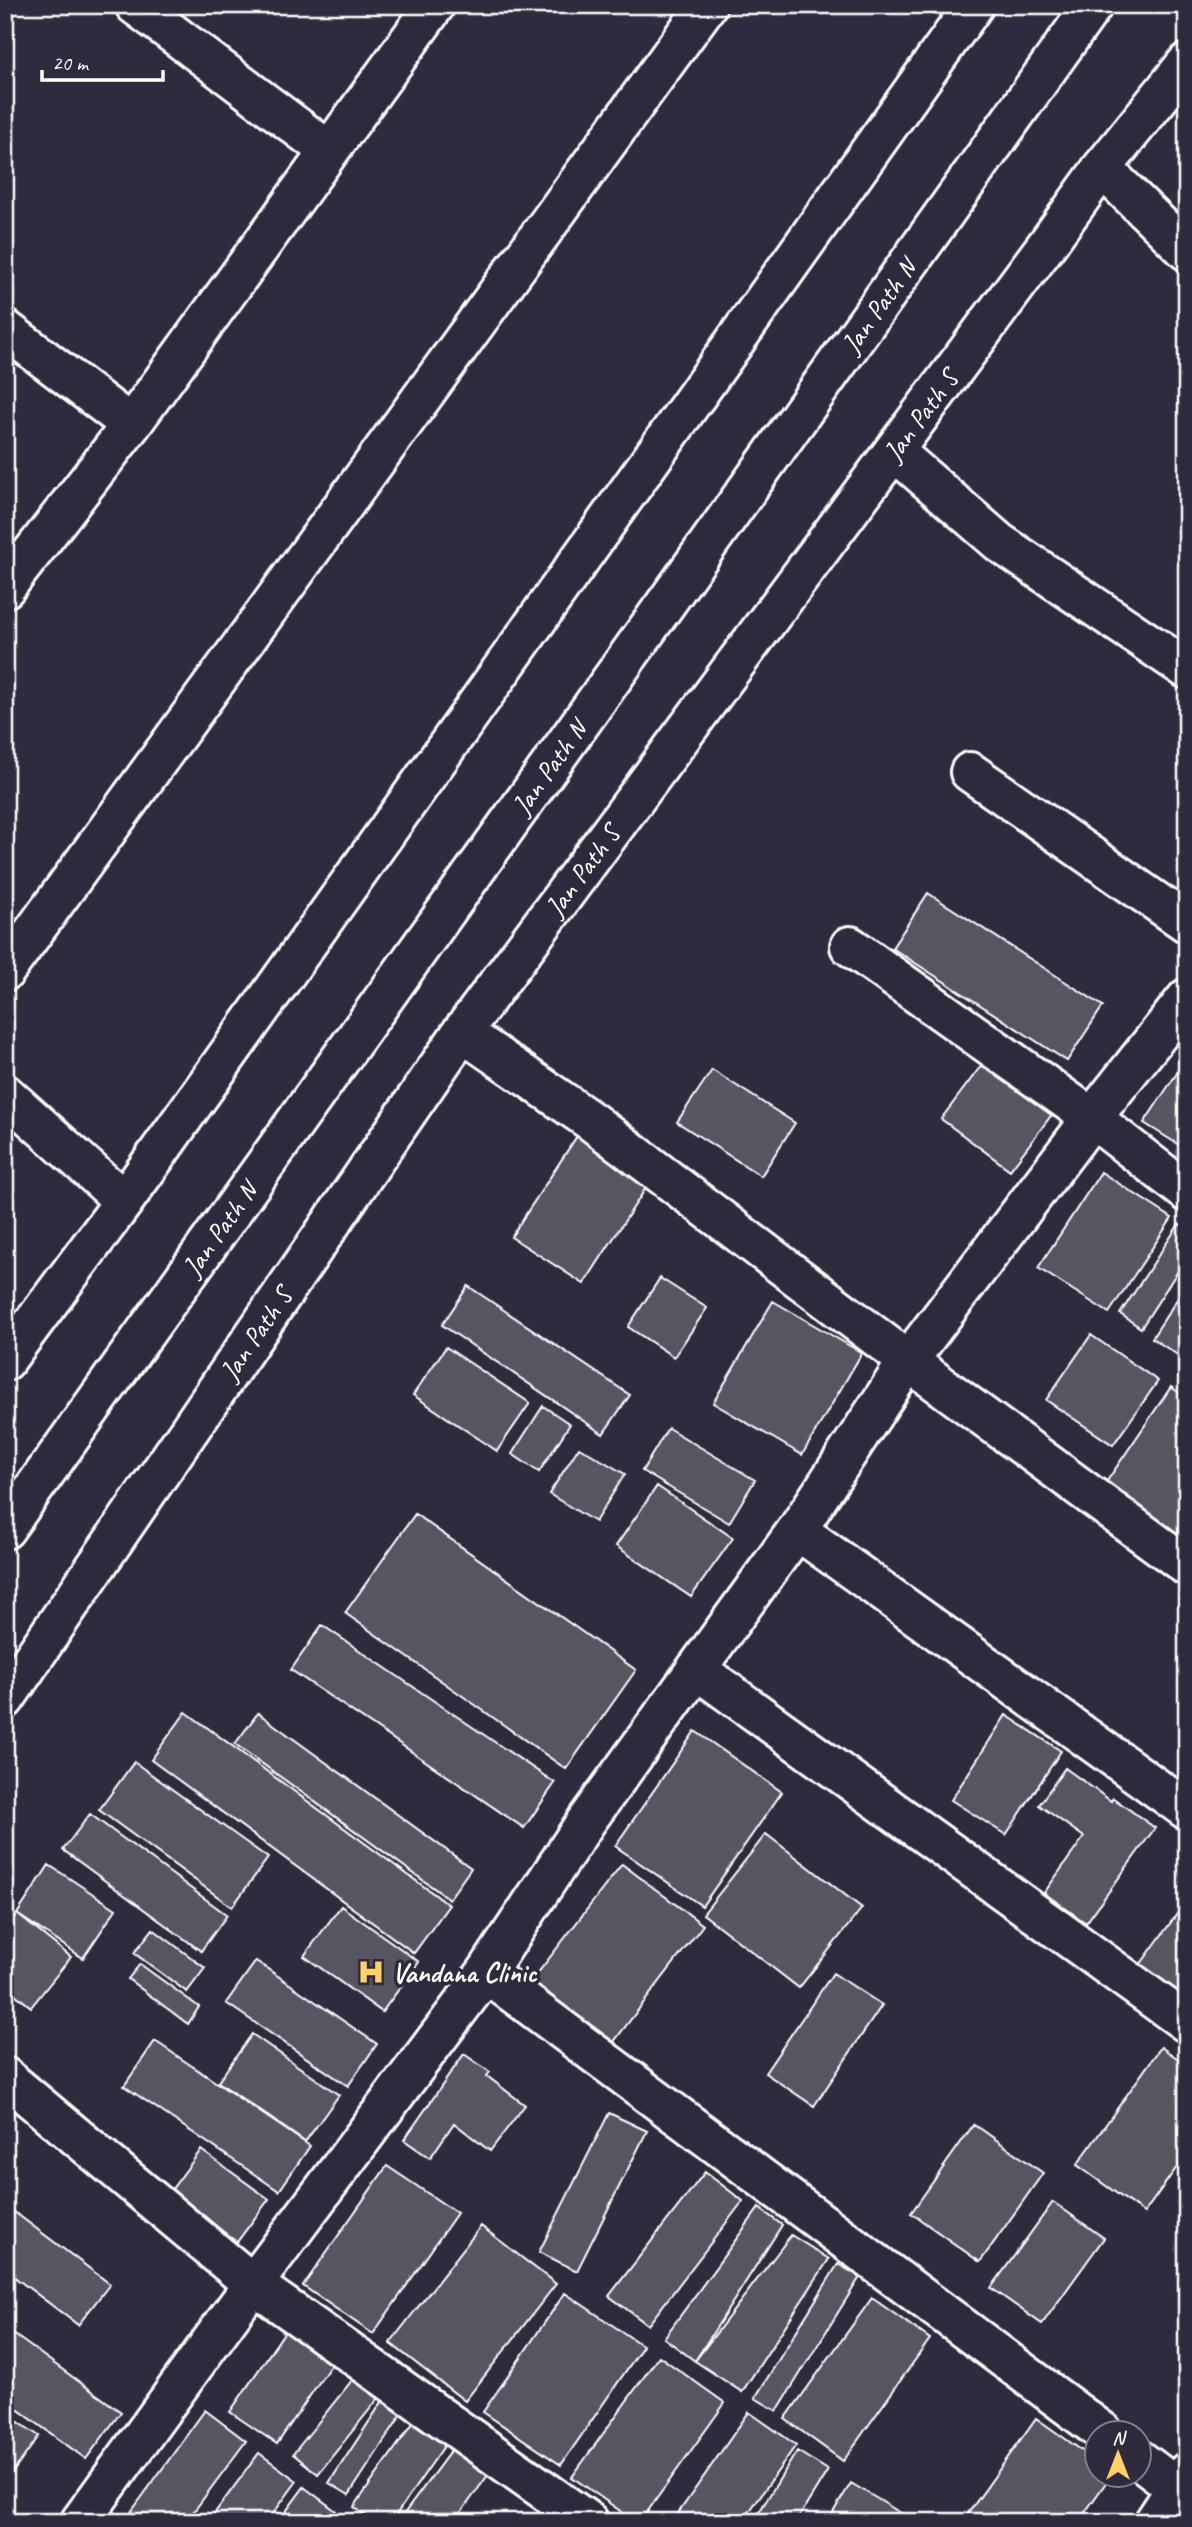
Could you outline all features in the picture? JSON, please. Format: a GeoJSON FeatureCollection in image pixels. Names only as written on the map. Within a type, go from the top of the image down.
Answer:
{"type":"FeatureCollection","features":[{"type":"Feature","properties":{"kind":"street"},"geometry":{"type":"LineString","coordinates":[[135,5],[329,151]]}},
{"type":"Feature","properties":{"kind":"street"},"geometry":{"type":"LineString","coordinates":[[5,587],[131,425],[435,5]]}},
{"type":"Feature","properties":{"kind":"street"},"geometry":{"type":"LineString","coordinates":[[5,971],[707,5]]}},
{"type":"Feature","properties":{"kind":"street"},"geometry":{"type":"LineString","coordinates":[[5,1361],[124,1201],[974,5]]}},
{"type":"Feature","properties":{"kind":"street","name":"Jan Path N"},"geometry":{"type":"LineString","coordinates":[[5,1529],[1085,8]]}},
{"type":"Feature","properties":{"kind":"street","name":"Jan Path S"},"geometry":{"type":"LineString","coordinates":[[5,1699],[462,1032],[1102,168],[1187,63]]}},
{"type":"Feature","properties":{"kind":"street"},"geometry":{"type":"LineString","coordinates":[[1102,168],[1187,251]]}},
{"type":"Feature","properties":{"kind":"street"},"geometry":{"type":"LineString","coordinates":[[5,329],[131,425]]}},
{"type":"Feature","properties":{"kind":"street"},"geometry":{"type":"LineString","coordinates":[[894,451],[1000,543],[1187,669]]}},
{"type":"Feature","properties":{"kind":"street"},"geometry":{"type":"LineString","coordinates":[[970,772],[1187,923]]}},
{"type":"Feature","properties":{"kind":"street"},"geometry":{"type":"LineString","coordinates":[[850,946],[1092,1118],[1187,1192]]}},
{"type":"Feature","properties":{"kind":"street"},"geometry":{"type":"LineString","coordinates":[[80,2522],[253,2284],[486,1973],[587,1820],[797,1530],[908,1361],[1092,1118],[1186,1000]]}},
{"type":"Feature","properties":{"kind":"street"},"geometry":{"type":"LineString","coordinates":[[462,1032],[591,1121],[908,1361],[1187,1566]]}},
{"type":"Feature","properties":{"kind":"street"},"geometry":{"type":"LineString","coordinates":[[5,1094],[124,1201]]}},
{"type":"Feature","properties":{"kind":"street"},"geometry":{"type":"LineString","coordinates":[[797,1530],[1187,1810]]}},
{"type":"Feature","properties":{"kind":"street"},"geometry":{"type":"LineString","coordinates":[[696,1669],[1187,2023]]}},
{"type":"Feature","properties":{"kind":"street"},"geometry":{"type":"LineString","coordinates":[[486,1973],[1084,2418]]}},
{"type":"Feature","properties":{"kind":"street"},"geometry":{"type":"LineString","coordinates":[[5,2077],[253,2284],[589,2522]]}},
{"type":"Feature","properties":{"kind":"street"},"geometry":{"type":"LineString","coordinates":[[1154,2467],[1182,2480],[1154,2522]]}},
{"type":"Feature","properties":{"kind":"building"},"geometry":{"type":"Polygon","coordinates":[[[928,893],[1103,1006],[1067,1061],[892,948],[928,893]]]}},
{"type":"Feature","properties":{"kind":"building"},"geometry":{"type":"Polygon","coordinates":[[[993,1050],[1062,1101],[1010,1170],[941,1119],[993,1050]]]}},
{"type":"Feature","properties":{"kind":"building"},"geometry":{"type":"Polygon","coordinates":[[[1187,1058],[1187,1150],[1144,1123],[1187,1058]]]}},
{"type":"Feature","properties":{"kind":"building"},"geometry":{"type":"Polygon","coordinates":[[[712,1070],[795,1123],[761,1176],[677,1122],[712,1070]]]}},
{"type":"Feature","properties":{"kind":"building"},"geometry":{"type":"Polygon","coordinates":[[[579,1133],[651,1180],[584,1284],[511,1237],[579,1133]]]}},
{"type":"Feature","properties":{"kind":"building"},"geometry":{"type":"Polygon","coordinates":[[[1101,1172],[1172,1218],[1109,1313],[1038,1268],[1101,1172]]]}},
{"type":"Feature","properties":{"kind":"building"},"geometry":{"type":"Polygon","coordinates":[[[1179,1224],[1187,1229],[1187,1257],[1141,1328],[1120,1314],[1179,1224]]]}},
{"type":"Feature","properties":{"kind":"building"},"geometry":{"type":"Polygon","coordinates":[[[660,1278],[707,1308],[674,1357],[628,1327],[660,1278]]]}},
{"type":"Feature","properties":{"kind":"building"},"geometry":{"type":"Polygon","coordinates":[[[1187,1284],[1187,1351],[1182,1358],[1152,1338],[1187,1284]]]}},
{"type":"Feature","properties":{"kind":"building"},"geometry":{"type":"Polygon","coordinates":[[[468,1286],[630,1395],[603,1434],[442,1325],[468,1286]]]}},
{"type":"Feature","properties":{"kind":"building"},"geometry":{"type":"Polygon","coordinates":[[[773,1301],[862,1353],[802,1455],[713,1403],[773,1301]]]}},
{"type":"Feature","properties":{"kind":"building"},"geometry":{"type":"Polygon","coordinates":[[[1091,1335],[1158,1381],[1113,1445],[1046,1400],[1091,1335]]]}},
{"type":"Feature","properties":{"kind":"building"},"geometry":{"type":"Polygon","coordinates":[[[446,1347],[530,1403],[497,1451],[413,1395],[446,1347]]]}},
{"type":"Feature","properties":{"kind":"building"},"geometry":{"type":"Polygon","coordinates":[[[1171,1387],[1187,1398],[1187,1520],[1178,1534],[1105,1484],[1171,1387]]]}},
{"type":"Feature","properties":{"kind":"building"},"geometry":{"type":"Polygon","coordinates":[[[543,1406],[570,1424],[539,1472],[512,1454],[543,1406]]]}},
{"type":"Feature","properties":{"kind":"building"},"geometry":{"type":"Polygon","coordinates":[[[668,1428],[755,1480],[729,1523],[642,1471],[668,1428]]]}},
{"type":"Feature","properties":{"kind":"building"},"geometry":{"type":"Polygon","coordinates":[[[579,1447],[625,1474],[595,1522],[549,1494],[579,1447]]]}},
{"type":"Feature","properties":{"kind":"building"},"geometry":{"type":"Polygon","coordinates":[[[657,1486],[733,1538],[691,1597],[616,1546],[657,1486]]]}},
{"type":"Feature","properties":{"kind":"building"},"geometry":{"type":"Polygon","coordinates":[[[415,1514],[636,1670],[566,1769],[345,1613],[415,1514]]]}},
{"type":"Feature","properties":{"kind":"building"},"geometry":{"type":"Polygon","coordinates":[[[322,1625],[555,1783],[524,1828],[291,1670],[322,1625]]]}},
{"type":"Feature","properties":{"kind":"building"},"geometry":{"type":"Polygon","coordinates":[[[186,1712],[449,1905],[414,1953],[151,1760],[186,1712]]]}},
{"type":"Feature","properties":{"kind":"building"},"geometry":{"type":"Polygon","coordinates":[[[258,1713],[471,1868],[449,1899],[235,1744],[258,1713]]]}},
{"type":"Feature","properties":{"kind":"building"},"geometry":{"type":"Polygon","coordinates":[[[1006,1715],[1061,1751],[1006,1835],[951,1800],[1006,1715]]]}},
{"type":"Feature","properties":{"kind":"building"},"geometry":{"type":"Polygon","coordinates":[[[695,1731],[782,1792],[702,1906],[615,1846],[695,1731]]]}},
{"type":"Feature","properties":{"kind":"building"},"geometry":{"type":"Polygon","coordinates":[[[134,1762],[268,1858],[232,1907],[99,1810],[134,1762]]]}},
{"type":"Feature","properties":{"kind":"building"},"geometry":{"type":"Polygon","coordinates":[[[1065,1768],[1155,1828],[1086,1923],[1044,1893],[1084,1837],[1039,1805],[1065,1768]]]}},
{"type":"Feature","properties":{"kind":"building"},"geometry":{"type":"Polygon","coordinates":[[[90,1814],[227,1915],[201,1951],[63,1850],[90,1814]]]}},
{"type":"Feature","properties":{"kind":"building"},"geometry":{"type":"Polygon","coordinates":[[[766,1834],[862,1908],[799,1988],[703,1914],[766,1834]]]}},
{"type":"Feature","properties":{"kind":"building"},"geometry":{"type":"Polygon","coordinates":[[[622,1864],[703,1925],[609,2048],[527,1987],[622,1864]]]}},
{"type":"Feature","properties":{"kind":"building"},"geometry":{"type":"Polygon","coordinates":[[[49,1865],[116,1909],[83,1958],[17,1914],[49,1865]]]}},
{"type":"Feature","properties":{"kind":"building"},"geometry":{"type":"Polygon","coordinates":[[[1187,1900],[1187,1983],[1179,1993],[1140,1965],[1187,1900]]]}},
{"type":"Feature","properties":{"kind":"building"},"geometry":{"type":"Polygon","coordinates":[[[341,1906],[419,1962],[382,2012],[304,1956],[341,1906]]]}},
{"type":"Feature","properties":{"kind":"building"},"geometry":{"type":"Polygon","coordinates":[[[17,1914],[71,1957],[31,2007],[5,1986],[5,1928],[17,1914]]]}},
{"type":"Feature","properties":{"kind":"building"},"geometry":{"type":"Polygon","coordinates":[[[153,1929],[205,1968],[187,1992],[134,1953],[153,1929]]]}},
{"type":"Feature","properties":{"kind":"building"},"geometry":{"type":"Polygon","coordinates":[[[256,1961],[377,2044],[348,2086],[226,2003],[256,1961]]]}},
{"type":"Feature","properties":{"kind":"building"},"geometry":{"type":"Polygon","coordinates":[[[140,1964],[199,2007],[188,2024],[128,1979],[140,1964]]]}},
{"type":"Feature","properties":{"kind":"building"},"geometry":{"type":"Polygon","coordinates":[[[833,1973],[882,2005],[814,2106],[765,2073],[833,1973]]]}},
{"type":"Feature","properties":{"kind":"building"},"geometry":{"type":"Polygon","coordinates":[[[252,2034],[339,2095],[305,2142],[218,2082],[252,2034]]]}},
{"type":"Feature","properties":{"kind":"building"},"geometry":{"type":"Polygon","coordinates":[[[155,2041],[310,2146],[279,2191],[124,2086],[155,2041]]]}},
{"type":"Feature","properties":{"kind":"building"},"geometry":{"type":"Polygon","coordinates":[[[1161,2047],[1187,2065],[1187,2153],[1144,2213],[1077,2165],[1161,2047]]]}},
{"type":"Feature","properties":{"kind":"building"},"geometry":{"type":"Polygon","coordinates":[[[464,2054],[490,2072],[487,2076],[525,2105],[490,2151],[454,2123],[430,2158],[404,2140],[464,2054]]]}},
{"type":"Feature","properties":{"kind":"building"},"geometry":{"type":"Polygon","coordinates":[[[609,2113],[647,2131],[577,2271],[539,2252],[609,2113]]]}},
{"type":"Feature","properties":{"kind":"building"},"geometry":{"type":"Polygon","coordinates":[[[974,2124],[1043,2173],[980,2262],[911,2213],[974,2124]]]}},
{"type":"Feature","properties":{"kind":"building"},"geometry":{"type":"Polygon","coordinates":[[[201,2150],[269,2199],[237,2242],[169,2193],[201,2150]]]}},
{"type":"Feature","properties":{"kind":"building"},"geometry":{"type":"Polygon","coordinates":[[[387,2166],[457,2213],[373,2334],[303,2286],[387,2166]]]}},
{"type":"Feature","properties":{"kind":"building"},"geometry":{"type":"Polygon","coordinates":[[[705,2172],[743,2201],[648,2325],[609,2296],[705,2172]]]}},
{"type":"Feature","properties":{"kind":"building"},"geometry":{"type":"Polygon","coordinates":[[[1053,2202],[1104,2238],[1042,2324],[991,2288],[1053,2202]]]}},
{"type":"Feature","properties":{"kind":"building"},"geometry":{"type":"Polygon","coordinates":[[[5,2205],[110,2284],[78,2325],[5,2270],[5,2205]]]}},
{"type":"Feature","properties":{"kind":"building"},"geometry":{"type":"Polygon","coordinates":[[[759,2208],[782,2225],[695,2361],[664,2338],[759,2208]]]}},
{"type":"Feature","properties":{"kind":"building"},"geometry":{"type":"Polygon","coordinates":[[[481,2226],[556,2284],[465,2401],[390,2343],[481,2226]]]}},
{"type":"Feature","properties":{"kind":"building"},"geometry":{"type":"Polygon","coordinates":[[[791,2235],[829,2259],[742,2392],[695,2361],[791,2235]]]}},
{"type":"Feature","properties":{"kind":"building"},"geometry":{"type":"Polygon","coordinates":[[[838,2264],[860,2277],[777,2411],[755,2398],[838,2264]]]}},
{"type":"Feature","properties":{"kind":"building"},"geometry":{"type":"Polygon","coordinates":[[[565,2293],[643,2346],[561,2465],[483,2412],[565,2293]]]}},
{"type":"Feature","properties":{"kind":"building"},"geometry":{"type":"Polygon","coordinates":[[[872,2298],[930,2339],[843,2461],[785,2419],[872,2298]]]}},
{"type":"Feature","properties":{"kind":"building"},"geometry":{"type":"Polygon","coordinates":[[[290,2324],[337,2356],[277,2444],[230,2412],[290,2324]]]}},
{"type":"Feature","properties":{"kind":"building"},"geometry":{"type":"Polygon","coordinates":[[[5,2328],[121,2412],[86,2459],[5,2400],[5,2328]]]}},
{"type":"Feature","properties":{"kind":"building"},"geometry":{"type":"Polygon","coordinates":[[[659,2356],[725,2403],[640,2522],[636,2522],[572,2477],[659,2356]]]}},
{"type":"Feature","properties":{"kind":"building"},"geometry":{"type":"Polygon","coordinates":[[[357,2374],[382,2394],[318,2474],[293,2454],[357,2374]]]}},
{"type":"Feature","properties":{"kind":"building"},"geometry":{"type":"Polygon","coordinates":[[[384,2399],[403,2412],[349,2495],[329,2483],[384,2399]]]}},
{"type":"Feature","properties":{"kind":"building"},"geometry":{"type":"Polygon","coordinates":[[[205,2410],[246,2441],[186,2522],[144,2522],[131,2512],[205,2410]]]}},
{"type":"Feature","properties":{"kind":"building"},"geometry":{"type":"Polygon","coordinates":[[[749,2412],[796,2445],[742,2522],[672,2522],[749,2412]]]}},
{"type":"Feature","properties":{"kind":"building"},"geometry":{"type":"Polygon","coordinates":[[[5,2413],[39,2436],[5,2483],[5,2413]]]}},
{"type":"Feature","properties":{"kind":"building"},"geometry":{"type":"Polygon","coordinates":[[[418,2416],[449,2439],[391,2522],[375,2522],[354,2507],[418,2416]]]}},
{"type":"Feature","properties":{"kind":"building"},"geometry":{"type":"Polygon","coordinates":[[[1036,2418],[1084,2452],[1084,2488],[1102,2488],[1078,2522],[962,2522],[1036,2418]]]}},
{"type":"Feature","properties":{"kind":"building"},"geometry":{"type":"Polygon","coordinates":[[[455,2445],[491,2471],[454,2522],[398,2522],[455,2445]]]}},
{"type":"Feature","properties":{"kind":"building"},"geometry":{"type":"Polygon","coordinates":[[[797,2451],[828,2470],[796,2522],[753,2522],[797,2451]]]}},
{"type":"Feature","properties":{"kind":"building"},"geometry":{"type":"Polygon","coordinates":[[[259,2453],[297,2481],[267,2522],[208,2522],[259,2453]]]}},
{"type":"Feature","properties":{"kind":"building"},"geometry":{"type":"Polygon","coordinates":[[[851,2483],[904,2515],[900,2522],[827,2522],[851,2483]]]}},
{"type":"Feature","properties":{"kind":"building"},"geometry":{"type":"Polygon","coordinates":[[[304,2487],[336,2511],[328,2522],[278,2522],[304,2487]]]}},
{"type":"Feature","properties":{"kind":"place","name":"Vandana Clinic"},"geometry":{"type":"Point","coordinates":[371,1972]}}]}
